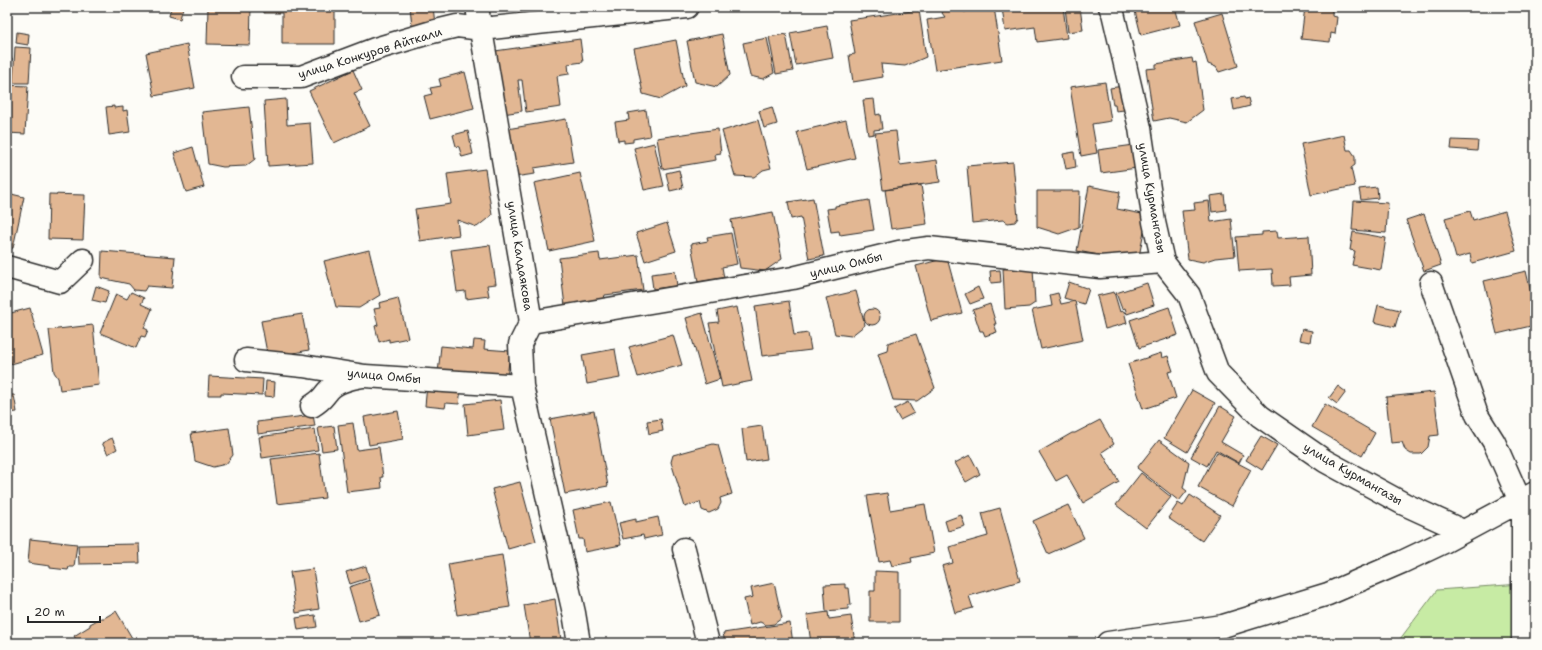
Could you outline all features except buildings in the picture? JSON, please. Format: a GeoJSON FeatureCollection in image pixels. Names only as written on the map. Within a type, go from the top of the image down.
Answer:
{"type":"FeatureCollection","features":[{"type":"Feature","properties":{"kind":"street","name":"улица Калдаякова"},"geometry":{"type":"LineString","coordinates":[[477,7],[482,29],[530,322],[520,344],[522,386],[574,613],[579,643]]}},
{"type":"Feature","properties":{"kind":"street","name":"улица Конкуров Айткали"},"geometry":{"type":"LineString","coordinates":[[243,77],[301,76],[374,49],[457,26],[482,29],[687,7]]}},
{"type":"Feature","properties":{"kind":"street","name":"улица Курмангазы"},"geometry":{"type":"LineString","coordinates":[[1110,7],[1113,13],[1140,128],[1154,222],[1163,262],[1189,295],[1218,373],[1260,416],[1326,461],[1404,504],[1463,531]]}},
{"type":"Feature","properties":{"kind":"street","name":"улица Омбы"},"geometry":{"type":"LineString","coordinates":[[530,322],[793,278],[899,252],[929,248],[1100,266],[1163,262]]}},
{"type":"Feature","properties":{"kind":"street"},"geometry":{"type":"LineString","coordinates":[[7,266],[60,282],[82,260]]}},
{"type":"Feature","properties":{"kind":"street"},"geometry":{"type":"LineString","coordinates":[[1431,283],[1477,416],[1494,442],[1526,498],[1523,643]]}},
{"type":"Feature","properties":{"kind":"street","name":"улица Омбы"},"geometry":{"type":"LineString","coordinates":[[246,360],[303,366],[365,376],[522,386]]}},
{"type":"Feature","properties":{"kind":"street"},"geometry":{"type":"LineString","coordinates":[[312,406],[322,400],[329,390],[347,379],[365,376]]}},
{"type":"Feature","properties":{"kind":"street"},"geometry":{"type":"LineString","coordinates":[[1108,643],[1223,634],[1328,594],[1402,562],[1526,498]]}},
{"type":"Feature","properties":{"kind":"street"},"geometry":{"type":"LineString","coordinates":[[684,549],[708,643]]}},
{"type":"Feature","properties":{"kind":"green space"},"geometry":{"type":"Polygon","coordinates":[[[1535,583],[1535,643],[1397,643],[1437,590],[1535,583]]]}}]}
